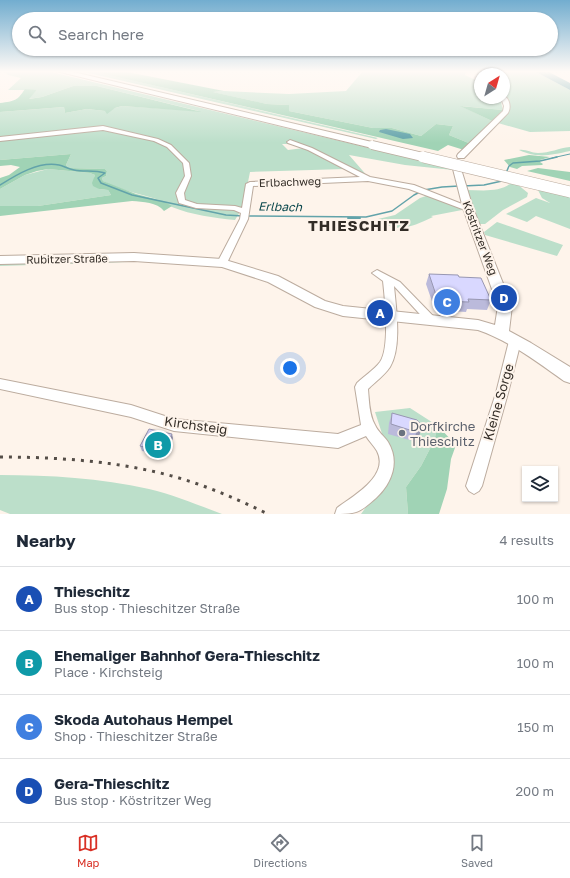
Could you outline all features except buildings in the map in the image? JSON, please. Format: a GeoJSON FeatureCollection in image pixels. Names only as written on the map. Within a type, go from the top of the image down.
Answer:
{"type":"FeatureCollection","features":[{"type":"Feature","properties":{"kind":"highway"},"geometry":{"type":"LineString","coordinates":[[164,95],[570,186]]}},
{"type":"Feature","properties":{"kind":"highway"},"geometry":{"type":"LineString","coordinates":[[173,95],[570,192]]}},
{"type":"Feature","properties":{"kind":"main road"},"geometry":{"type":"LineString","coordinates":[[461,156],[506,112],[506,104]]}},
{"type":"Feature","properties":{"kind":"main road","name":"Köstritzer Weg"},"geometry":{"type":"LineString","coordinates":[[456,169],[468,208],[505,306],[501,333]]}},
{"type":"Feature","properties":{"kind":"main road","name":"Rubitzer Straße"},"geometry":{"type":"LineString","coordinates":[[0,260],[134,257],[222,263],[267,277],[320,304],[343,312],[391,315],[478,325],[501,333],[570,376]]}},
{"type":"Feature","properties":{"kind":"street"},"geometry":{"type":"LineString","coordinates":[[0,139],[103,128],[156,140],[169,146],[186,163],[188,176],[180,193],[182,201],[196,206],[235,208],[245,215]]}},
{"type":"Feature","properties":{"kind":"street"},"geometry":{"type":"LineString","coordinates":[[290,142],[310,149],[368,179],[411,187],[468,208]]}},
{"type":"Feature","properties":{"kind":"street","name":"Erlbachweg"},"geometry":{"type":"LineString","coordinates":[[222,263],[245,215],[250,184],[368,179]]}},
{"type":"Feature","properties":{"kind":"street"},"geometry":{"type":"LineString","coordinates":[[377,273],[396,284],[432,320]]}},
{"type":"Feature","properties":{"kind":"street"},"geometry":{"type":"LineString","coordinates":[[343,514],[380,484],[387,468],[385,451],[369,428],[365,418],[361,387],[385,363],[389,355],[391,315],[388,280]]}},
{"type":"Feature","properties":{"kind":"street","name":"Kleine Sorge"},"geometry":{"type":"LineString","coordinates":[[474,486],[502,393],[515,341]]}},
{"type":"Feature","properties":{"kind":"street","name":"Kirchsteig"},"geometry":{"type":"LineString","coordinates":[[0,384],[131,411],[174,425],[338,441],[369,428]]}},
{"type":"Feature","properties":{"kind":"green space"},"geometry":{"type":"Polygon","coordinates":[[[21,95],[33,95],[29,99],[48,95],[133,95],[202,112],[122,106],[115,108],[107,114],[105,111],[87,109],[65,113],[64,107],[0,112],[0,103],[15,100],[21,95]]]}},
{"type":"Feature","properties":{"kind":"green space"},"geometry":{"type":"Polygon","coordinates":[[[32,95],[48,95],[42,97],[28,99],[32,95]]]}},
{"type":"Feature","properties":{"kind":"green space"},"geometry":{"type":"Polygon","coordinates":[[[134,95],[147,95],[453,168],[453,170],[405,165],[349,155],[369,178],[316,150],[293,144],[282,144],[288,150],[304,148],[345,169],[250,172],[243,207],[235,220],[211,217],[180,210],[162,201],[125,190],[103,181],[102,178],[106,176],[107,171],[105,169],[68,168],[66,165],[71,154],[0,160],[0,112],[64,107],[65,113],[87,109],[105,111],[122,106],[199,111],[134,95]]]}},
{"type":"Feature","properties":{"kind":"green space"},"geometry":{"type":"Polygon","coordinates":[[[184,95],[195,95],[378,138],[376,139],[184,95]]]}},
{"type":"Feature","properties":{"kind":"green space"},"geometry":{"type":"Polygon","coordinates":[[[195,95],[226,95],[267,104],[289,105],[289,111],[373,128],[392,128],[421,136],[436,124],[453,126],[449,135],[471,144],[464,150],[448,145],[438,151],[195,95]]]}},
{"type":"Feature","properties":{"kind":"green space"},"geometry":{"type":"Polygon","coordinates":[[[226,95],[474,95],[474,104],[502,104],[503,110],[461,106],[492,121],[471,144],[449,135],[453,126],[436,124],[421,136],[392,128],[373,128],[289,111],[289,105],[267,104],[226,95]]]}},
{"type":"Feature","properties":{"kind":"green space"},"geometry":{"type":"Polygon","coordinates":[[[510,95],[570,95],[570,131],[530,132],[498,123],[510,110],[508,104],[510,104],[510,95]]]}},
{"type":"Feature","properties":{"kind":"green space"},"geometry":{"type":"Polygon","coordinates":[[[460,106],[503,110],[492,121],[460,106]]]}},
{"type":"Feature","properties":{"kind":"green space"},"geometry":{"type":"Polygon","coordinates":[[[570,147],[570,151],[544,155],[533,155],[519,150],[542,153],[570,147]]]}},
{"type":"Feature","properties":{"kind":"green space"},"geometry":{"type":"Polygon","coordinates":[[[71,154],[66,165],[68,168],[105,169],[107,171],[106,176],[102,178],[103,181],[136,194],[163,201],[172,206],[164,211],[154,204],[132,201],[0,216],[0,206],[38,206],[111,195],[108,190],[99,189],[93,186],[92,183],[95,175],[90,173],[48,169],[25,175],[0,189],[0,178],[9,175],[20,167],[11,165],[0,166],[0,160],[71,154]]]}},
{"type":"Feature","properties":{"kind":"green space"},"geometry":{"type":"Polygon","coordinates":[[[529,155],[550,157],[540,160],[543,164],[542,165],[522,166],[517,169],[510,167],[504,160],[529,155]]]}},
{"type":"Feature","properties":{"kind":"green space"},"geometry":{"type":"Polygon","coordinates":[[[538,168],[570,172],[570,181],[527,171],[538,168]]]}},
{"type":"Feature","properties":{"kind":"green space"},"geometry":{"type":"Polygon","coordinates":[[[48,169],[90,173],[95,175],[94,178],[99,189],[108,190],[111,195],[38,206],[0,206],[0,189],[25,175],[48,169]]]}},
{"type":"Feature","properties":{"kind":"green space"},"geometry":{"type":"Polygon","coordinates":[[[511,183],[517,184],[528,193],[527,197],[503,210],[485,224],[480,224],[466,190],[495,190],[511,183]]]}},
{"type":"Feature","properties":{"kind":"green space"},"geometry":{"type":"Polygon","coordinates":[[[537,188],[570,196],[570,229],[536,216],[527,222],[506,214],[536,198],[550,203],[542,198],[537,188]]]}},
{"type":"Feature","properties":{"kind":"green space"},"geometry":{"type":"Polygon","coordinates":[[[429,195],[454,204],[462,210],[431,216],[433,217],[412,226],[398,228],[385,224],[378,219],[395,215],[420,198],[429,195]]]}},
{"type":"Feature","properties":{"kind":"green space"},"geometry":{"type":"Polygon","coordinates":[[[497,222],[563,245],[557,256],[485,235],[484,232],[497,222]]]}},
{"type":"Feature","properties":{"kind":"green space"},"geometry":{"type":"Polygon","coordinates":[[[134,254],[128,262],[0,266],[0,258],[134,254]]]}},
{"type":"Feature","properties":{"kind":"green space"},"geometry":{"type":"Polygon","coordinates":[[[410,408],[438,426],[434,441],[421,466],[406,487],[408,514],[361,514],[384,482],[388,452],[375,412],[410,408]]]}},
{"type":"Feature","properties":{"kind":"green space"},"geometry":{"type":"Polygon","coordinates":[[[438,426],[456,445],[451,459],[447,489],[439,514],[408,514],[406,487],[421,466],[434,441],[438,426]]]}},
{"type":"Feature","properties":{"kind":"green space"},"geometry":{"type":"Polygon","coordinates":[[[0,475],[75,478],[131,485],[168,494],[222,514],[10,514],[0,510],[0,475]]]}},
{"type":"Feature","properties":{"kind":"water"},"geometry":{"type":"Polygon","coordinates":[[[386,129],[410,134],[413,138],[403,139],[379,132],[380,130],[386,129]]]}},
{"type":"Feature","properties":{"kind":"waterway","name":"Erlbach"},"geometry":{"type":"LineString","coordinates":[[552,158],[570,154]]}},
{"type":"Feature","properties":{"kind":"waterway","name":"Erlbach"},"geometry":{"type":"LineString","coordinates":[[506,173],[509,166],[513,163],[540,161],[557,157]]}},
{"type":"Feature","properties":{"kind":"waterway","name":"Erlbach"},"geometry":{"type":"LineString","coordinates":[[0,185],[20,173],[35,167],[51,164],[59,165],[74,170],[105,173],[98,178],[101,183],[132,195],[226,215],[243,216]]}},
{"type":"Feature","properties":{"kind":"waterway","name":"Erlbach"},"geometry":{"type":"LineString","coordinates":[[463,186],[484,185],[502,181]]}},
{"type":"Feature","properties":{"kind":"waterway","name":"Erlbach"},"geometry":{"type":"LineString","coordinates":[[247,216],[366,217],[392,211],[414,195],[424,190],[459,186]]}},
{"type":"Feature","properties":{"kind":"waterway","name":"Erlbach"},"geometry":{"type":"LineString","coordinates":[[348,218],[360,218]]}},
{"type":"Feature","properties":{"kind":"railway"},"geometry":{"type":"LineString","coordinates":[[0,457],[65,459],[108,463],[151,471],[209,488],[268,514]]}},
{"type":"Feature","properties":{"kind":"place","name":"Gera-Thieschitz"},"geometry":{"type":"Point","coordinates":[504,298]}},
{"type":"Feature","properties":{"kind":"place","name":"Skoda Autohaus Hempel"},"geometry":{"type":"Point","coordinates":[447,302]}},
{"type":"Feature","properties":{"kind":"place","name":"Thieschitz"},"geometry":{"type":"Point","coordinates":[380,313]}},
{"type":"Feature","properties":{"kind":"place","name":"Dorfkirche Thieschitz"},"geometry":{"type":"Point","coordinates":[402,433]}},
{"type":"Feature","properties":{"kind":"place","name":"Ehemaliger Bahnhof Gera-Thieschitz"},"geometry":{"type":"Point","coordinates":[158,445]}},
{"type":"Feature","properties":{"kind":"district","name":"THIESCHITZ"},"geometry":{"type":"Point","coordinates":[359,226]}}]}
